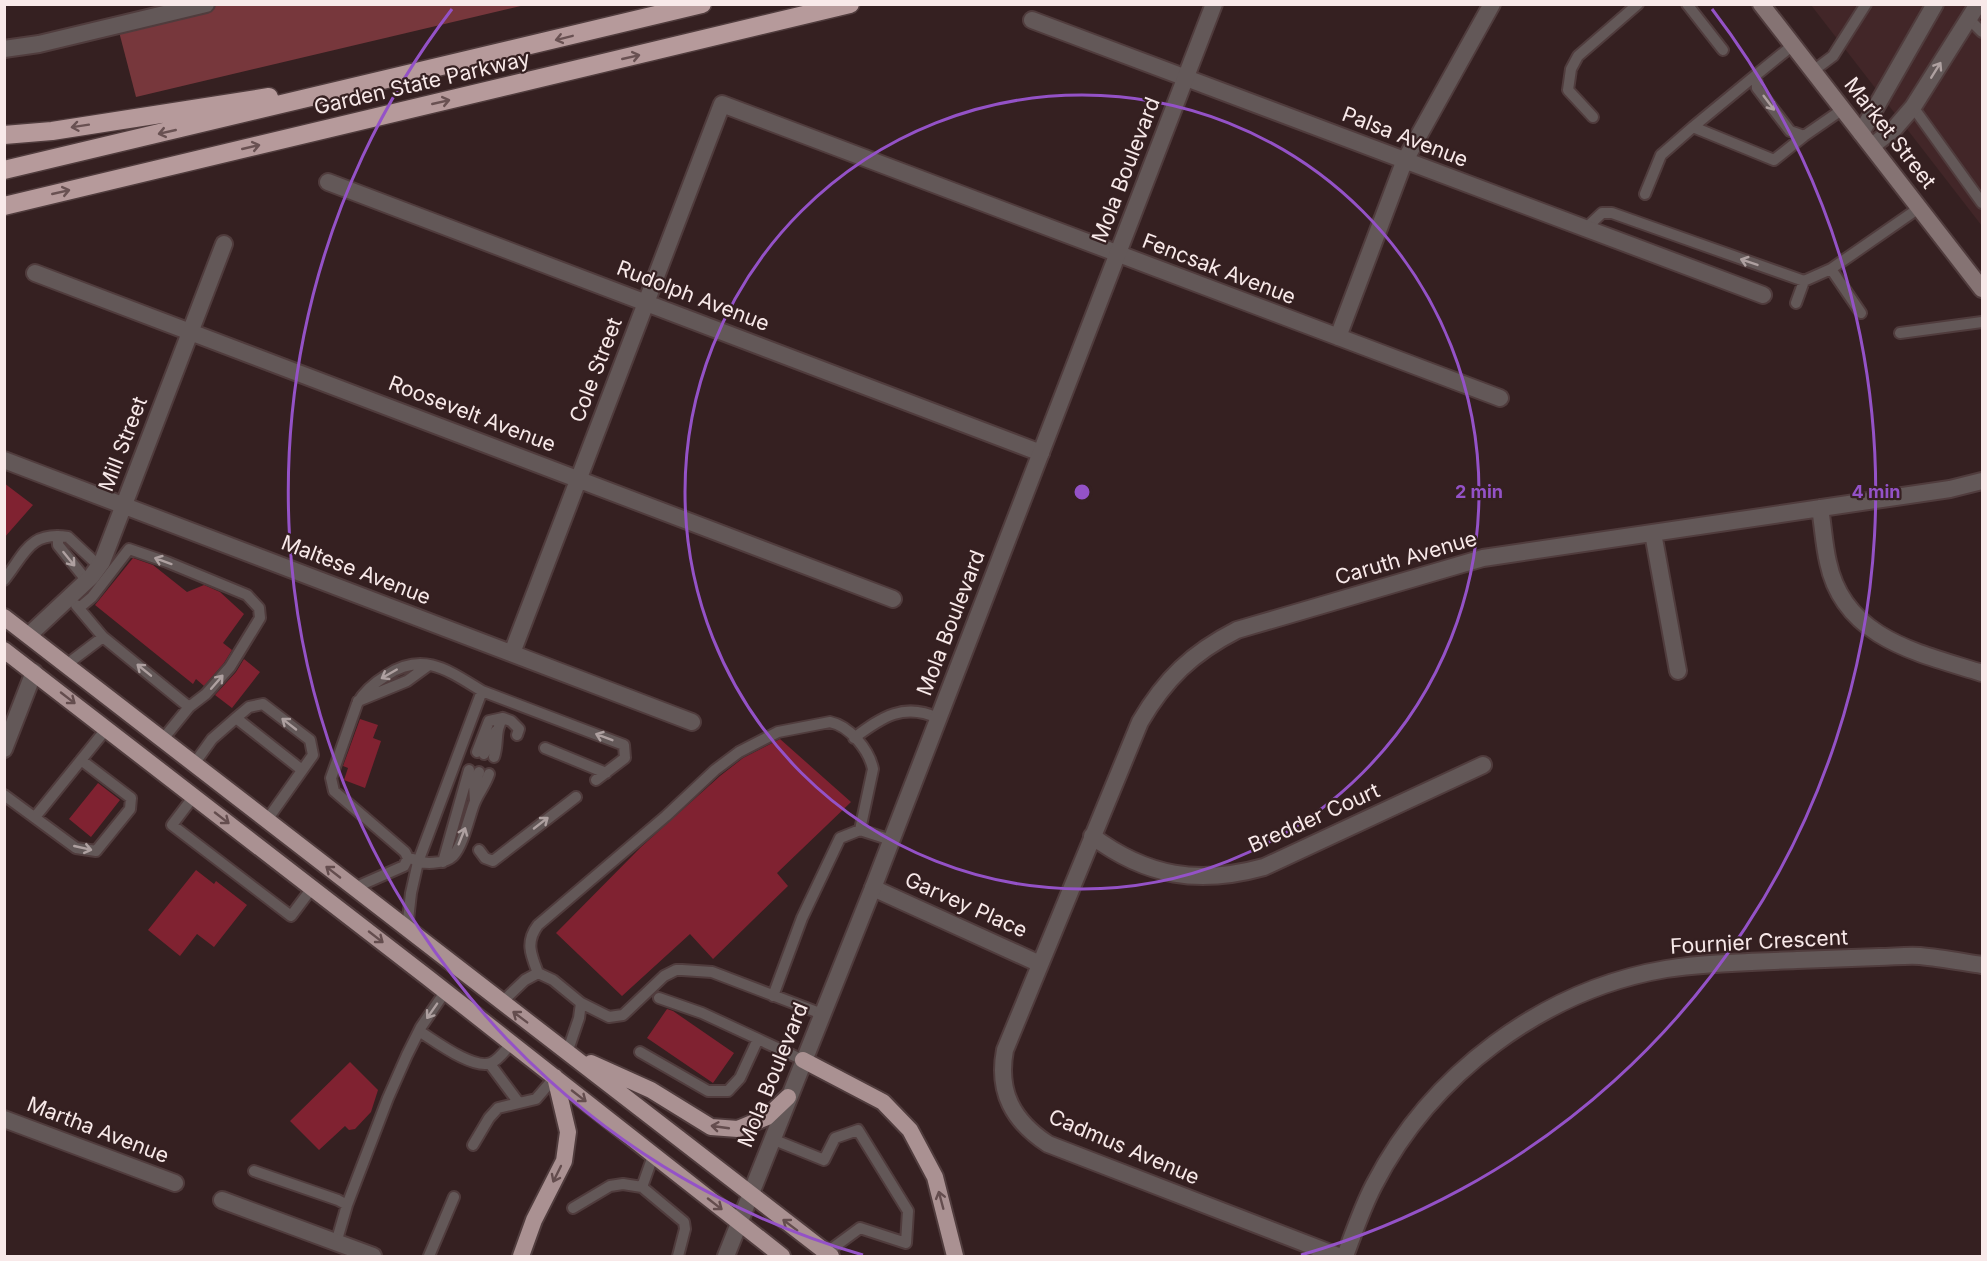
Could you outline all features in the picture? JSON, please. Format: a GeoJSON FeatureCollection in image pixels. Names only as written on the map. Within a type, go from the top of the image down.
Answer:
{"type":"FeatureCollection","features":[{"type":"Feature","properties":{"kind":"highway","name":"Garden State Parkway"},"geometry":{"type":"LineString","coordinates":[[4,170],[702,4]]}},
{"type":"Feature","properties":{"kind":"highway","name":"Garden State Parkway"},"geometry":{"type":"LineString","coordinates":[[4,206],[850,4]]}},
{"type":"Feature","properties":{"kind":"highway"},"geometry":{"type":"LineString","coordinates":[[4,135],[52,131],[408,75]]}},
{"type":"Feature","properties":{"kind":"highway"},"geometry":{"type":"LineString","coordinates":[[4,617],[829,1255]]}},
{"type":"Feature","properties":{"kind":"highway"},"geometry":{"type":"LineString","coordinates":[[4,650],[512,1043],[782,1257]]}},
{"type":"Feature","properties":{"kind":"highway"},"geometry":{"type":"LineString","coordinates":[[567,1053],[651,1090],[711,1126],[738,1129],[767,1117],[788,1097]]}},
{"type":"Feature","properties":{"kind":"highway"},"geometry":{"type":"LineString","coordinates":[[803,1060],[883,1102],[910,1130],[935,1177],[955,1257]]}},
{"type":"Feature","properties":{"kind":"highway"},"geometry":{"type":"LineString","coordinates":[[521,1257],[534,1220],[564,1161],[568,1132],[555,1077]]}},
{"type":"Feature","properties":{"kind":"main road","name":"Market Street"},"geometry":{"type":"LineString","coordinates":[[1761,4],[1983,289]]}},
{"type":"Feature","properties":{"kind":"street"},"geometry":{"type":"LineString","coordinates":[[4,48],[39,44],[206,4]]}},
{"type":"Feature","properties":{"kind":"street","name":"Mola Boulevard"},"geometry":{"type":"LineString","coordinates":[[726,1257],[749,1194],[873,888],[1214,4]]}},
{"type":"Feature","properties":{"kind":"street"},"geometry":{"type":"LineString","coordinates":[[1338,338],[1404,162],[1492,4]]}},
{"type":"Feature","properties":{"kind":"street"},"geometry":{"type":"LineString","coordinates":[[1867,140],[1935,4]]}},
{"type":"Feature","properties":{"kind":"street"},"geometry":{"type":"LineString","coordinates":[[1867,140],[1893,129],[1913,107],[1973,12]]}},
{"type":"Feature","properties":{"kind":"street","name":"Palsa Avenue"},"geometry":{"type":"LineString","coordinates":[[1032,20],[1404,162],[1763,295]]}},
{"type":"Feature","properties":{"kind":"street","name":"Fencsak Avenue"},"geometry":{"type":"LineString","coordinates":[[722,104],[1500,398]]}},
{"type":"Feature","properties":{"kind":"street","name":"Cole Street"},"geometry":{"type":"LineString","coordinates":[[512,653],[722,104]]}},
{"type":"Feature","properties":{"kind":"street","name":"Rudolph Avenue"},"geometry":{"type":"LineString","coordinates":[[328,182],[1041,453]]}},
{"type":"Feature","properties":{"kind":"street","name":"Mill Street"},"geometry":{"type":"LineString","coordinates":[[28,635],[74,603],[102,562],[224,244]]}},
{"type":"Feature","properties":{"kind":"street","name":"Roosevelt Avenue"},"geometry":{"type":"LineString","coordinates":[[34,273],[893,599]]}},
{"type":"Feature","properties":{"kind":"street","name":"Maltese Avenue"},"geometry":{"type":"LineString","coordinates":[[4,460],[692,722]]}},
{"type":"Feature","properties":{"kind":"street","name":"Caruth Avenue"},"geometry":{"type":"LineString","coordinates":[[1040,963],[1140,722],[1153,699],[1192,657],[1237,630],[1483,558],[1950,489],[1983,481]]}},
{"type":"Feature","properties":{"kind":"street"},"geometry":{"type":"LineString","coordinates":[[1820,508],[1828,564],[1836,586],[1849,607],[1864,624],[1881,637],[1899,646],[1983,673]]}},
{"type":"Feature","properties":{"kind":"street"},"geometry":{"type":"LineString","coordinates":[[1653,532],[1678,671]]}},
{"type":"Feature","properties":{"kind":"street"},"geometry":{"type":"LineString","coordinates":[[6,744],[34,672]]}},
{"type":"Feature","properties":{"kind":"street","name":"Bredder Court"},"geometry":{"type":"LineString","coordinates":[[1092,836],[1132,862],[1155,870],[1182,876],[1208,878],[1238,874],[1264,867],[1483,765]]}},
{"type":"Feature","properties":{"kind":"street","name":"Garvey Place"},"geometry":{"type":"LineString","coordinates":[[873,888],[1040,963]]}},
{"type":"Feature","properties":{"kind":"street","name":"Fournier Crescent"},"geometry":{"type":"LineString","coordinates":[[1345,1257],[1374,1184],[1396,1147],[1446,1086],[1478,1057],[1513,1031],[1550,1009],[1589,991],[1623,979],[1665,969],[1708,963],[1918,956],[1983,965]]}},
{"type":"Feature","properties":{"kind":"street","name":"Cadmus Avenue"},"geometry":{"type":"LineString","coordinates":[[1040,963],[1003,1060],[1003,1081],[1007,1098],[1016,1115],[1031,1133],[1048,1144],[1338,1257]]}},
{"type":"Feature","properties":{"kind":"street","name":"Martha Avenue"},"geometry":{"type":"LineString","coordinates":[[4,1119],[175,1182]]}},
{"type":"Feature","properties":{"kind":"street"},"geometry":{"type":"LineString","coordinates":[[222,1200],[373,1257]]}},
{"type":"Feature","properties":{"kind":"lane"},"geometry":{"type":"LineString","coordinates":[[1593,117],[1568,90],[1571,69],[1578,56],[1638,4]]}},
{"type":"Feature","properties":{"kind":"lane"},"geometry":{"type":"LineString","coordinates":[[1687,4],[1723,50]]}},
{"type":"Feature","properties":{"kind":"lane"},"geometry":{"type":"LineString","coordinates":[[1813,71],[1833,56],[1866,4]]}},
{"type":"Feature","properties":{"kind":"lane"},"geometry":{"type":"LineString","coordinates":[[1973,12],[1983,32]]}},
{"type":"Feature","properties":{"kind":"lane"},"geometry":{"type":"LineString","coordinates":[[1645,194],[1661,155],[1793,45]]}},
{"type":"Feature","properties":{"kind":"lane"},"geometry":{"type":"LineString","coordinates":[[1756,75],[1757,88],[1790,131],[1804,136]]}},
{"type":"Feature","properties":{"kind":"lane"},"geometry":{"type":"LineString","coordinates":[[1913,107],[1983,203]]}},
{"type":"Feature","properties":{"kind":"lane"},"geometry":{"type":"LineString","coordinates":[[1693,127],[1773,160],[1843,109]]}},
{"type":"Feature","properties":{"kind":"lane"},"geometry":{"type":"LineString","coordinates":[[1585,229],[1602,213],[1612,213],[1804,281],[1831,269],[1919,208]]}},
{"type":"Feature","properties":{"kind":"lane"},"geometry":{"type":"LineString","coordinates":[[1831,269],[1861,313]]}},
{"type":"Feature","properties":{"kind":"lane"},"geometry":{"type":"LineString","coordinates":[[1796,303],[1804,281]]}},
{"type":"Feature","properties":{"kind":"lane"},"geometry":{"type":"LineString","coordinates":[[1900,333],[1983,322]]}},
{"type":"Feature","properties":{"kind":"lane"},"geometry":{"type":"LineString","coordinates":[[58,536],[58,545],[87,581]]}},
{"type":"Feature","properties":{"kind":"lane"},"geometry":{"type":"LineString","coordinates":[[8,575],[33,542],[43,537],[68,537],[99,566]]}},
{"type":"Feature","properties":{"kind":"lane"},"geometry":{"type":"LineString","coordinates":[[110,542],[167,562],[247,595],[259,608],[260,618],[230,667],[206,694],[189,707],[163,739]]}},
{"type":"Feature","properties":{"kind":"lane"},"geometry":{"type":"LineString","coordinates":[[129,549],[98,589],[74,603],[103,637],[189,707]]}},
{"type":"Feature","properties":{"kind":"lane"},"geometry":{"type":"LineString","coordinates":[[66,664],[103,637]]}},
{"type":"Feature","properties":{"kind":"lane"},"geometry":{"type":"LineString","coordinates":[[443,862],[479,772],[474,784],[475,801],[454,856],[443,862],[418,862],[334,791],[331,778],[358,701],[362,694],[390,673],[411,664],[429,664],[445,669],[482,691],[624,745],[625,758],[596,780]]}},
{"type":"Feature","properties":{"kind":"lane"},"geometry":{"type":"LineString","coordinates":[[407,929],[411,893],[418,862],[482,691]]}},
{"type":"Feature","properties":{"kind":"lane"},"geometry":{"type":"LineString","coordinates":[[194,764],[213,739],[249,707],[263,704],[310,740],[313,755],[267,820]]}},
{"type":"Feature","properties":{"kind":"lane"},"geometry":{"type":"LineString","coordinates":[[854,738],[874,723],[904,711],[917,711],[938,718]]}},
{"type":"Feature","properties":{"kind":"lane"},"geometry":{"type":"LineString","coordinates":[[237,718],[302,770]]}},
{"type":"Feature","properties":{"kind":"lane"},"geometry":{"type":"LineString","coordinates":[[503,718],[485,754],[489,721],[503,718],[511,721],[519,729],[517,735]]}},
{"type":"Feature","properties":{"kind":"lane"},"geometry":{"type":"LineString","coordinates":[[822,1014],[712,972],[676,970],[664,976],[623,1015],[609,1017],[581,1003],[553,980],[538,973],[529,944],[538,925],[666,816],[725,762],[778,732],[830,722],[841,725],[866,750],[873,769],[860,830]]}},
{"type":"Feature","properties":{"kind":"lane"},"geometry":{"type":"LineString","coordinates":[[35,817],[107,729]]}},
{"type":"Feature","properties":{"kind":"lane"},"geometry":{"type":"LineString","coordinates":[[544,748],[606,773]]}},
{"type":"Feature","properties":{"kind":"lane"},"geometry":{"type":"LineString","coordinates":[[4,795],[76,848],[96,851],[130,809],[131,798],[81,760]]}},
{"type":"Feature","properties":{"kind":"lane"},"geometry":{"type":"LineString","coordinates":[[194,796],[172,825],[291,916],[312,888]]}},
{"type":"Feature","properties":{"kind":"lane"},"geometry":{"type":"LineString","coordinates":[[479,850],[485,858],[492,861],[576,797]]}},
{"type":"Feature","properties":{"kind":"lane"},"geometry":{"type":"LineString","coordinates":[[773,996],[802,918],[840,838],[860,830],[891,840]]}},
{"type":"Feature","properties":{"kind":"lane"},"geometry":{"type":"LineString","coordinates":[[354,888],[404,866],[408,855]]}},
{"type":"Feature","properties":{"kind":"lane"},"geometry":{"type":"LineString","coordinates":[[501,1003],[525,980],[538,973]]}},
{"type":"Feature","properties":{"kind":"lane"},"geometry":{"type":"LineString","coordinates":[[336,1243],[347,1205],[388,1098],[419,1031],[445,992]]}},
{"type":"Feature","properties":{"kind":"lane"},"geometry":{"type":"LineString","coordinates":[[659,998],[702,1013],[803,1060]]}},
{"type":"Feature","properties":{"kind":"lane"},"geometry":{"type":"LineString","coordinates":[[567,1053],[579,1018],[581,1003]]}},
{"type":"Feature","properties":{"kind":"lane"},"geometry":{"type":"LineString","coordinates":[[419,1031],[468,1061],[483,1065],[495,1061],[512,1043]]}},
{"type":"Feature","properties":{"kind":"lane"},"geometry":{"type":"LineString","coordinates":[[640,1052],[708,1091],[728,1091],[740,1078],[758,1039]]}},
{"type":"Feature","properties":{"kind":"lane"},"geometry":{"type":"LineString","coordinates":[[490,1064],[519,1103]]}},
{"type":"Feature","properties":{"kind":"lane"},"geometry":{"type":"LineString","coordinates":[[473,1145],[489,1118],[498,1108],[536,1099],[555,1077]]}},
{"type":"Feature","properties":{"kind":"lane"},"geometry":{"type":"LineString","coordinates":[[772,1138],[824,1160],[835,1138],[858,1130],[908,1211],[906,1243],[860,1227],[829,1255]]}},
{"type":"Feature","properties":{"kind":"lane"},"geometry":{"type":"LineString","coordinates":[[642,1187],[653,1156]]}},
{"type":"Feature","properties":{"kind":"lane"},"geometry":{"type":"LineString","coordinates":[[254,1171],[347,1205]]}},
{"type":"Feature","properties":{"kind":"lane"},"geometry":{"type":"LineString","coordinates":[[573,1208],[610,1186],[642,1187],[684,1222],[685,1229],[678,1257]]}},
{"type":"Feature","properties":{"kind":"lane"},"geometry":{"type":"LineString","coordinates":[[429,1257],[454,1197]]}},
{"type":"Feature","properties":{"kind":"shaded area"},"geometry":{"type":"Polygon","coordinates":[[[198,4],[525,5],[136,97],[117,24],[198,4]]]}},
{"type":"Feature","properties":{"kind":"shaded area"},"geometry":{"type":"Polygon","coordinates":[[[1811,5],[1982,5],[1982,226],[1811,5]]]}},
{"type":"Feature","properties":{"kind":"building"},"geometry":{"type":"Polygon","coordinates":[[[4,483],[33,505],[4,538],[4,483]]]}},
{"type":"Feature","properties":{"kind":"building"},"geometry":{"type":"Polygon","coordinates":[[[133,558],[153,565],[187,592],[204,585],[220,592],[244,614],[223,643],[232,650],[204,686],[196,679],[193,684],[95,605],[133,558]]]}},
{"type":"Feature","properties":{"kind":"building"},"geometry":{"type":"Polygon","coordinates":[[[244,659],[260,672],[232,708],[215,695],[236,672],[244,659]]]}},
{"type":"Feature","properties":{"kind":"building"},"geometry":{"type":"Polygon","coordinates":[[[360,719],[378,725],[373,738],[381,741],[365,788],[344,780],[348,768],[343,766],[360,719]]]}},
{"type":"Feature","properties":{"kind":"building"},"geometry":{"type":"Polygon","coordinates":[[[780,739],[851,802],[777,873],[788,886],[713,959],[690,934],[622,996],[556,933],[641,847],[720,776],[743,758],[780,739]]]}},
{"type":"Feature","properties":{"kind":"building"},"geometry":{"type":"Polygon","coordinates":[[[98,783],[120,800],[91,837],[69,819],[98,783]]]}},
{"type":"Feature","properties":{"kind":"building"},"geometry":{"type":"Polygon","coordinates":[[[196,870],[214,884],[216,881],[247,905],[214,947],[197,934],[180,956],[148,930],[196,870]]]}},
{"type":"Feature","properties":{"kind":"building"},"geometry":{"type":"Polygon","coordinates":[[[667,1009],[734,1053],[713,1083],[647,1038],[667,1009]]]}},
{"type":"Feature","properties":{"kind":"building"},"geometry":{"type":"Polygon","coordinates":[[[350,1062],[378,1090],[371,1112],[355,1129],[349,1130],[345,1126],[319,1150],[290,1121],[350,1062]]]}}]}
